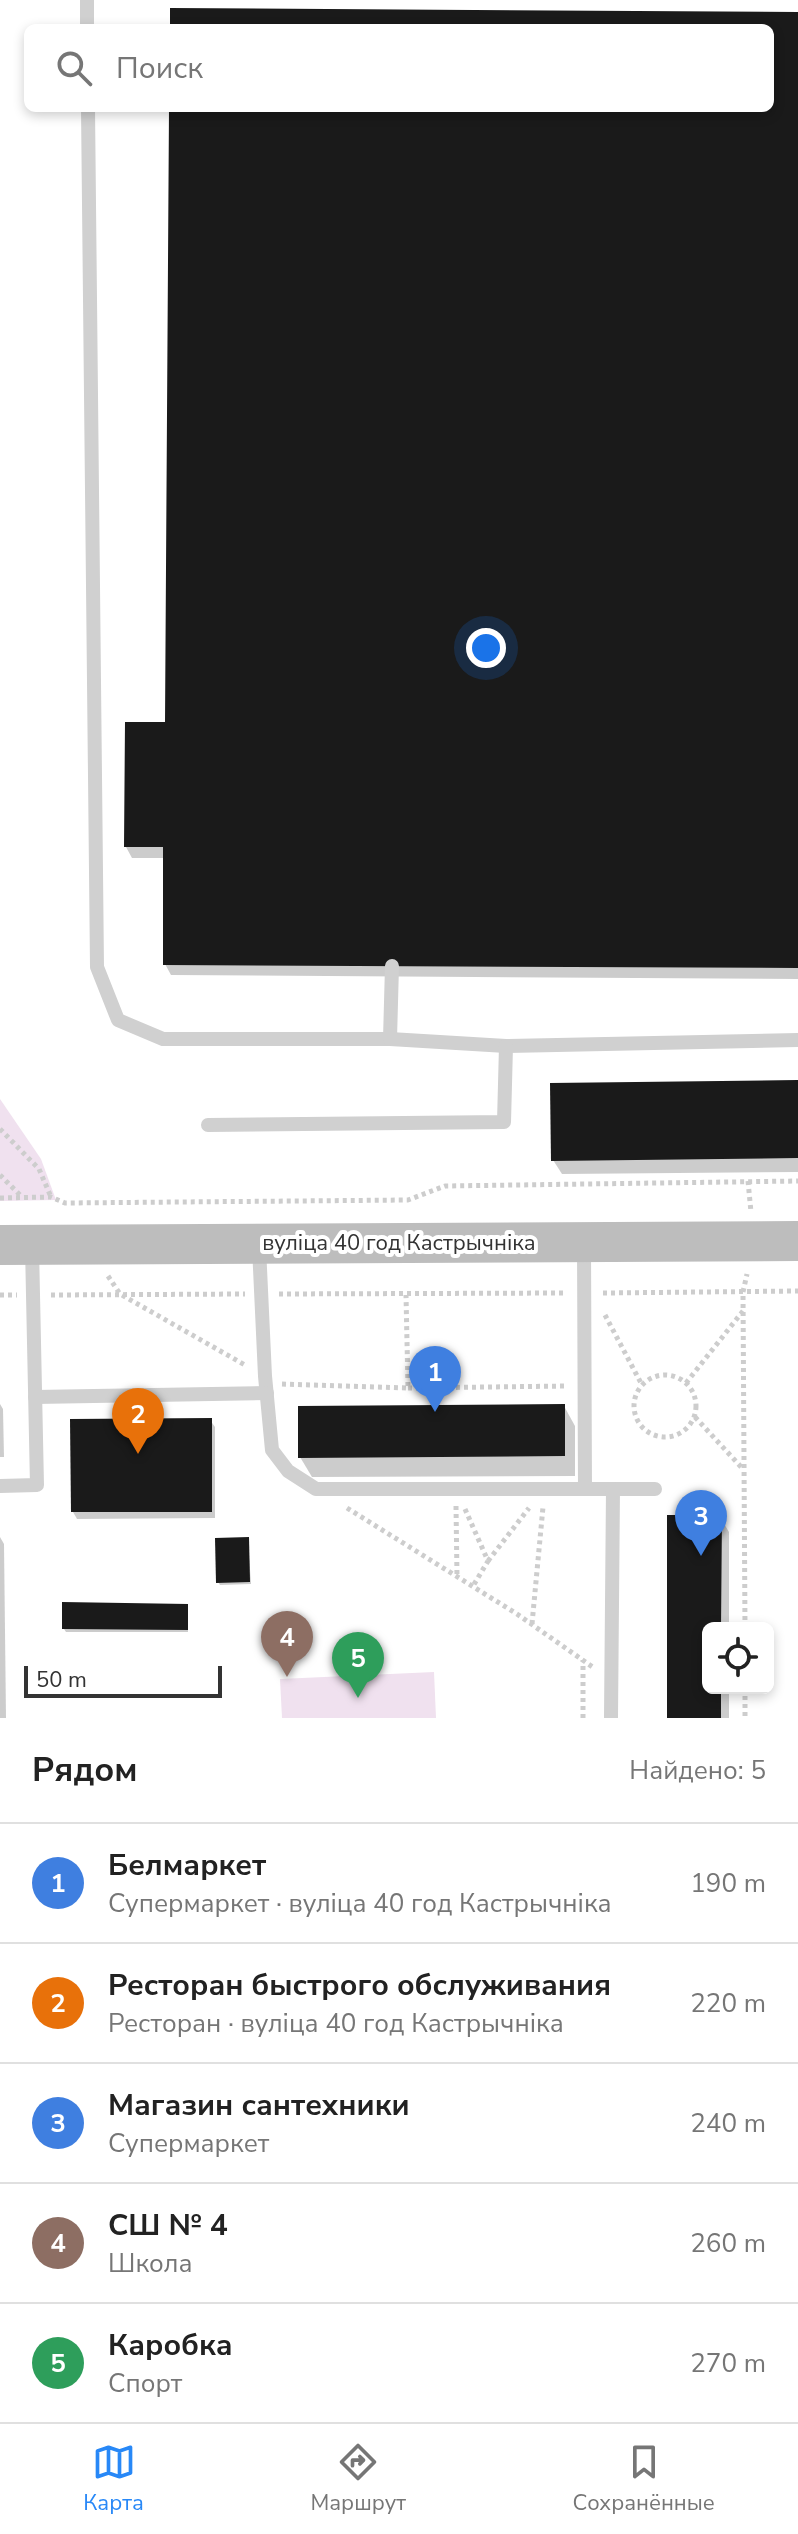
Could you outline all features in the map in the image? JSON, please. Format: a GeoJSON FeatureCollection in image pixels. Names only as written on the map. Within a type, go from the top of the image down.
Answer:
{"type":"FeatureCollection","features":[{"type":"Feature","properties":{"kind":"main road","name":"вуліца 40 год Кастрычніка"},"geometry":{"type":"LineString","coordinates":[[16,1245],[584,1240],[753,1244],[798,1241]]}},
{"type":"Feature","properties":{"kind":"lane"},"geometry":{"type":"LineString","coordinates":[[87,0],[87,24]]}},
{"type":"Feature","properties":{"kind":"lane"},"geometry":{"type":"LineString","coordinates":[[88,112],[97,967],[118,1020],[163,1039],[390,1039],[506,1046],[798,1040]]}},
{"type":"Feature","properties":{"kind":"lane"},"geometry":{"type":"LineString","coordinates":[[390,1039],[392,966]]}},
{"type":"Feature","properties":{"kind":"lane"},"geometry":{"type":"LineString","coordinates":[[208,1125],[504,1122],[506,1046]]}},
{"type":"Feature","properties":{"kind":"lane"},"geometry":{"type":"LineString","coordinates":[[584,1240],[589,1293],[585,1489]]}},
{"type":"Feature","properties":{"kind":"lane"},"geometry":{"type":"LineString","coordinates":[[259,1243],[272,1450],[288,1471],[316,1489],[655,1489]]}},
{"type":"Feature","properties":{"kind":"lane"},"geometry":{"type":"LineString","coordinates":[[0,1486],[37,1485],[33,1295],[16,1245]]}},
{"type":"Feature","properties":{"kind":"lane"},"geometry":{"type":"LineString","coordinates":[[35,1397],[266,1384]]}},
{"type":"Feature","properties":{"kind":"lane"},"geometry":{"type":"LineString","coordinates":[[611,1718],[613,1489]]}},
{"type":"Feature","properties":{"kind":"path"},"geometry":{"type":"LineString","coordinates":[[0,1129],[39,1169],[51,1197]]}},
{"type":"Feature","properties":{"kind":"path"},"geometry":{"type":"LineString","coordinates":[[0,1175],[22,1198]]}},
{"type":"Feature","properties":{"kind":"path"},"geometry":{"type":"LineString","coordinates":[[745,1622],[743,1292],[753,1244],[748,1181]]}},
{"type":"Feature","properties":{"kind":"path"},"geometry":{"type":"LineString","coordinates":[[0,1198],[51,1197],[65,1203],[408,1200],[445,1186],[798,1181]]}},
{"type":"Feature","properties":{"kind":"path"},"geometry":{"type":"LineString","coordinates":[[65,1203],[120,1294],[266,1384],[408,1388],[573,1386]]}},
{"type":"Feature","properties":{"kind":"path"},"geometry":{"type":"LineString","coordinates":[[0,1295],[798,1291]]}},
{"type":"Feature","properties":{"kind":"path"},"geometry":{"type":"LineString","coordinates":[[589,1293],[642,1385]]}},
{"type":"Feature","properties":{"kind":"path"},"geometry":{"type":"LineString","coordinates":[[406,1295],[408,1388]]}},
{"type":"Feature","properties":{"kind":"path"},"geometry":{"type":"LineString","coordinates":[[686,1383],[743,1310]]}},
{"type":"Feature","properties":{"kind":"path"},"geometry":{"type":"LineString","coordinates":[[695,1417],[680,1433],[670,1437],[649,1432],[636,1416],[634,1405],[642,1385],[661,1375],[682,1380],[695,1396],[695,1417],[744,1471]]}},
{"type":"Feature","properties":{"kind":"path"},"geometry":{"type":"LineString","coordinates":[[316,1489],[473,1586],[611,1680]]}},
{"type":"Feature","properties":{"kind":"path"},"geometry":{"type":"LineString","coordinates":[[456,1489],[457,1577]]}},
{"type":"Feature","properties":{"kind":"path"},"geometry":{"type":"LineString","coordinates":[[456,1489],[488,1561]]}},
{"type":"Feature","properties":{"kind":"path"},"geometry":{"type":"LineString","coordinates":[[473,1586],[488,1561],[544,1489]]}},
{"type":"Feature","properties":{"kind":"path"},"geometry":{"type":"LineString","coordinates":[[532,1625],[544,1489]]}},
{"type":"Feature","properties":{"kind":"path"},"geometry":{"type":"LineString","coordinates":[[583,1660],[583,1718]]}},
{"type":"Feature","properties":{"kind":"path"},"geometry":{"type":"LineString","coordinates":[[745,1694],[745,1718]]}},
{"type":"Feature","properties":{"kind":"shaded area"},"geometry":{"type":"Polygon","coordinates":[[[0,1099],[41,1159],[56,1200],[0,1201],[0,1099]]]}},
{"type":"Feature","properties":{"kind":"shaded area"},"geometry":{"type":"Polygon","coordinates":[[[434,1672],[436,1718],[282,1718],[280,1679],[434,1672]]]}},
{"type":"Feature","properties":{"kind":"building"},"geometry":{"type":"Polygon","coordinates":[[[170,8],[798,12],[798,968],[163,965],[163,847],[124,847],[125,722],[165,722],[169,112],[774,112],[774,24],[170,24],[170,8]]]}},
{"type":"Feature","properties":{"kind":"building"},"geometry":{"type":"Polygon","coordinates":[[[798,1080],[798,1158],[551,1161],[550,1083],[798,1080]]]}},
{"type":"Feature","properties":{"kind":"building"},"geometry":{"type":"Polygon","coordinates":[[[565,1404],[565,1456],[298,1458],[298,1406],[565,1404]]]}},
{"type":"Feature","properties":{"kind":"building"},"geometry":{"type":"Polygon","coordinates":[[[212,1418],[212,1512],[71,1512],[70,1419],[212,1418]]]}},
{"type":"Feature","properties":{"kind":"building"},"geometry":{"type":"Polygon","coordinates":[[[667,1515],[722,1515],[721,1622],[702,1622],[702,1694],[721,1694],[721,1718],[667,1718],[667,1515]]]}},
{"type":"Feature","properties":{"kind":"building"},"geometry":{"type":"Polygon","coordinates":[[[249,1537],[250,1582],[216,1583],[215,1538],[249,1537]]]}},
{"type":"Feature","properties":{"kind":"building"},"geometry":{"type":"Polygon","coordinates":[[[62,1602],[188,1604],[188,1630],[62,1629],[62,1602]]]}},
{"type":"Feature","properties":{"kind":"place","name":"Белмаркет"},"geometry":{"type":"Point","coordinates":[435,1412]}},
{"type":"Feature","properties":{"kind":"place","name":"Ресторан быстрого обслуживания"},"geometry":{"type":"Point","coordinates":[138,1454]}},
{"type":"Feature","properties":{"kind":"place","name":"Магазин сантехники"},"geometry":{"type":"Point","coordinates":[701,1556]}},
{"type":"Feature","properties":{"kind":"place","name":"СШ № 4"},"geometry":{"type":"Point","coordinates":[287,1677]}},
{"type":"Feature","properties":{"kind":"place","name":"Каробка"},"geometry":{"type":"Point","coordinates":[358,1698]}}]}
